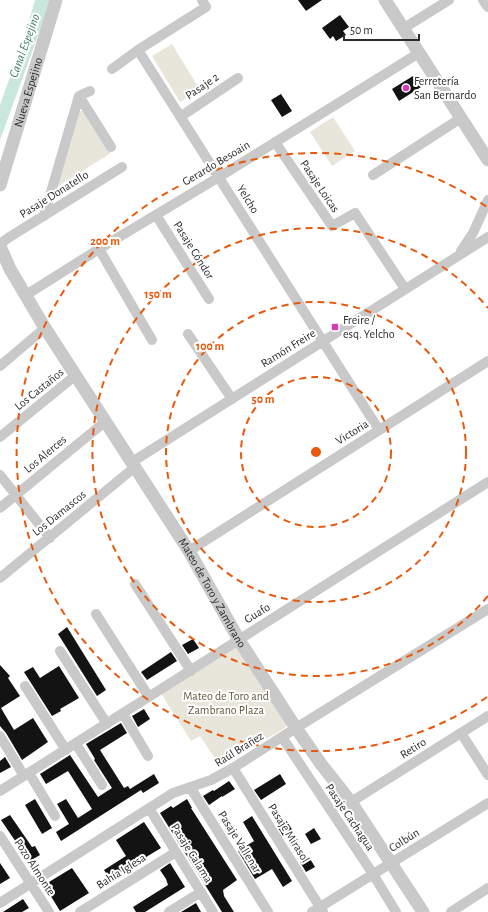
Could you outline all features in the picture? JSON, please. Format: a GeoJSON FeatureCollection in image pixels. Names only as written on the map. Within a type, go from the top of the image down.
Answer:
{"type":"FeatureCollection","features":[{"type":"Feature","properties":{"kind":"street","name":"Nueva Espejino"},"geometry":{"type":"LineString","coordinates":[[0,185],[56,0]]}},
{"type":"Feature","properties":{"kind":"street"},"geometry":{"type":"LineString","coordinates":[[385,0],[488,160]]}},
{"type":"Feature","properties":{"kind":"street"},"geometry":{"type":"LineString","coordinates":[[404,28],[449,0]]}},
{"type":"Feature","properties":{"kind":"street"},"geometry":{"type":"LineString","coordinates":[[483,0],[488,7]]}},
{"type":"Feature","properties":{"kind":"street"},"geometry":{"type":"LineString","coordinates":[[112,69],[204,4]]}},
{"type":"Feature","properties":{"kind":"street","name":"Yelcho"},"geometry":{"type":"LineString","coordinates":[[138,50],[379,430]]}},
{"type":"Feature","properties":{"kind":"street","name":"Gerardo Besoain"},"geometry":{"type":"LineString","coordinates":[[26,295],[419,53]]}},
{"type":"Feature","properties":{"kind":"street","name":"Pasaje 2"},"geometry":{"type":"LineString","coordinates":[[180,117],[238,78]]}},
{"type":"Feature","properties":{"kind":"street"},"geometry":{"type":"LineString","coordinates":[[44,216],[79,96],[90,91]]}},
{"type":"Feature","properties":{"kind":"street"},"geometry":{"type":"LineString","coordinates":[[79,96],[111,147]]}},
{"type":"Feature","properties":{"kind":"street"},"geometry":{"type":"LineString","coordinates":[[373,175],[462,118]]}},
{"type":"Feature","properties":{"kind":"street","name":"Pasaje Loicas"},"geometry":{"type":"LineString","coordinates":[[276,142],[332,226],[355,213],[406,289]]}},
{"type":"Feature","properties":{"kind":"street","name":"Pasaje Donatello"},"geometry":{"type":"LineString","coordinates":[[0,245],[122,167]]}},
{"type":"Feature","properties":{"kind":"street","name":"Ramón Freire"},"geometry":{"type":"LineString","coordinates":[[458,256],[473,233],[488,200]]}},
{"type":"Feature","properties":{"kind":"street","name":"Pasaje Cóndor"},"geometry":{"type":"LineString","coordinates":[[156,215],[209,300]]}},
{"type":"Feature","properties":{"kind":"street","name":"Ramón Freire"},"geometry":{"type":"LineString","coordinates":[[134,465],[232,399],[488,236]]}},
{"type":"Feature","properties":{"kind":"street","name":"Mateo de Toro y Zambrano"},"geometry":{"type":"LineString","coordinates":[[0,245],[5,265],[26,295],[45,328],[106,420],[189,551],[239,640],[296,728],[321,764],[351,802],[423,912]]}},
{"type":"Feature","properties":{"kind":"street"},"geometry":{"type":"LineString","coordinates":[[99,249],[152,340]]}},
{"type":"Feature","properties":{"kind":"street"},"geometry":{"type":"LineString","coordinates":[[0,366],[45,328]]}},
{"type":"Feature","properties":{"kind":"street"},"geometry":{"type":"LineString","coordinates":[[188,334],[232,399]]}},
{"type":"Feature","properties":{"kind":"street","name":"Victoria"},"geometry":{"type":"LineString","coordinates":[[189,551],[488,361]]}},
{"type":"Feature","properties":{"kind":"street","name":"Los Castaños"},"geometry":{"type":"LineString","coordinates":[[0,437],[76,375]]}},
{"type":"Feature","properties":{"kind":"street","name":"Los Alerces"},"geometry":{"type":"LineString","coordinates":[[0,508],[106,420]]}},
{"type":"Feature","properties":{"kind":"street","name":"Los Damascos"},"geometry":{"type":"LineString","coordinates":[[0,578],[50,538],[134,465]]}},
{"type":"Feature","properties":{"kind":"street"},"geometry":{"type":"LineString","coordinates":[[0,475],[50,538]]}},
{"type":"Feature","properties":{"kind":"street","name":"Guafo"},"geometry":{"type":"LineString","coordinates":[[0,792],[488,482]]}},
{"type":"Feature","properties":{"kind":"street"},"geometry":{"type":"LineString","coordinates":[[135,584],[191,671]]}},
{"type":"Feature","properties":{"kind":"street","name":"Raúl Brañez"},"geometry":{"type":"LineString","coordinates":[[0,903],[173,793],[216,778],[488,609]]}},
{"type":"Feature","properties":{"kind":"street"},"geometry":{"type":"LineString","coordinates":[[96,614],[149,697]]}},
{"type":"Feature","properties":{"kind":"street"},"geometry":{"type":"LineString","coordinates":[[60,651],[107,724]]}},
{"type":"Feature","properties":{"kind":"street"},"geometry":{"type":"LineString","coordinates":[[25,686],[66,750]]}},
{"type":"Feature","properties":{"kind":"street"},"geometry":{"type":"LineString","coordinates":[[122,714],[148,756]]}},
{"type":"Feature","properties":{"kind":"street","name":"Retiro"},"geometry":{"type":"LineString","coordinates":[[351,802],[488,716]]}},
{"type":"Feature","properties":{"kind":"street"},"geometry":{"type":"LineString","coordinates":[[461,733],[488,775]]}},
{"type":"Feature","properties":{"kind":"street"},"geometry":{"type":"LineString","coordinates":[[0,736],[55,816]]}},
{"type":"Feature","properties":{"kind":"street","name":"Pasaje Cachagua"},"geometry":{"type":"LineString","coordinates":[[282,737],[373,874],[396,912]]}},
{"type":"Feature","properties":{"kind":"street"},"geometry":{"type":"LineString","coordinates":[[76,744],[102,785]]}},
{"type":"Feature","properties":{"kind":"street","name":"Pasaje Mirasol"},"geometry":{"type":"LineString","coordinates":[[233,768],[318,911]]}},
{"type":"Feature","properties":{"kind":"street","name":"Pasaje Vallenar"},"geometry":{"type":"LineString","coordinates":[[190,786],[268,912]]}},
{"type":"Feature","properties":{"kind":"street","name":"Colbún"},"geometry":{"type":"LineString","coordinates":[[318,911],[373,874],[488,802]]}},
{"type":"Feature","properties":{"kind":"street","name":"Pasaje Calama"},"geometry":{"type":"LineString","coordinates":[[149,808],[214,912]]}},
{"type":"Feature","properties":{"kind":"street","name":"Pozo Almonte"},"geometry":{"type":"LineString","coordinates":[[0,836],[49,912]]}},
{"type":"Feature","properties":{"kind":"street","name":"Bahía Iglesa"},"geometry":{"type":"LineString","coordinates":[[80,912],[176,852]]}},
{"type":"Feature","properties":{"kind":"street"},"geometry":{"type":"LineString","coordinates":[[451,912],[488,888]]}},
{"type":"Feature","properties":{"kind":"street"},"geometry":{"type":"LineString","coordinates":[[169,912],[201,892]]}},
{"type":"Feature","properties":{"kind":"green space"},"geometry":{"type":"Polygon","coordinates":[[[172,44],[200,90],[180,102],[152,56],[172,44]]]}},
{"type":"Feature","properties":{"kind":"green space"},"geometry":{"type":"Polygon","coordinates":[[[78,111],[84,111],[111,153],[57,187],[78,111]]]}},
{"type":"Feature","properties":{"kind":"green space"},"geometry":{"type":"Polygon","coordinates":[[[333,117],[355,151],[332,166],[310,132],[333,117]]]}},
{"type":"Feature","properties":{"kind":"green space","name":"Mateo de Toro and Zambrano Plaza"},"geometry":{"type":"Polygon","coordinates":[[[236,646],[287,725],[285,728],[220,766],[200,736],[191,741],[161,693],[236,646]]]}},
{"type":"Feature","properties":{"kind":"water","name":"Canal Espejino"},"geometry":{"type":"Polygon","coordinates":[[[35,0],[51,0],[0,140],[0,105],[25,35],[35,0]]]}},
{"type":"Feature","properties":{"kind":"building"},"geometry":{"type":"Polygon","coordinates":[[[298,0],[322,0],[306,11],[298,0]]]}},
{"type":"Feature","properties":{"kind":"building"},"geometry":{"type":"Polygon","coordinates":[[[340,15],[349,27],[343,31],[346,35],[336,41],[333,36],[330,39],[322,28],[340,15]]]}},
{"type":"Feature","properties":{"kind":"building","name":"Ferretería San Bernardo"},"geometry":{"type":"Polygon","coordinates":[[[413,76],[421,87],[399,101],[392,89],[413,76]]]}},
{"type":"Feature","properties":{"kind":"building"},"geometry":{"type":"Polygon","coordinates":[[[281,94],[292,111],[282,117],[271,100],[281,94]]]}},
{"type":"Feature","properties":{"kind":"building"},"geometry":{"type":"Polygon","coordinates":[[[67,627],[106,690],[97,696],[58,634],[67,627]]]}},
{"type":"Feature","properties":{"kind":"building"},"geometry":{"type":"Polygon","coordinates":[[[193,639],[199,648],[188,654],[182,645],[193,639]]]}},
{"type":"Feature","properties":{"kind":"building"},"geometry":{"type":"Polygon","coordinates":[[[171,652],[177,661],[147,680],[141,672],[171,652]]]}},
{"type":"Feature","properties":{"kind":"building"},"geometry":{"type":"Polygon","coordinates":[[[0,665],[10,676],[8,678],[20,696],[1,708],[14,730],[33,718],[48,742],[22,760],[6,733],[0,726],[0,665]]]}},
{"type":"Feature","properties":{"kind":"building"},"geometry":{"type":"Polygon","coordinates":[[[59,666],[79,698],[60,709],[61,711],[52,716],[24,672],[33,667],[40,678],[59,666]]]}},
{"type":"Feature","properties":{"kind":"building"},"geometry":{"type":"Polygon","coordinates":[[[144,709],[150,719],[138,727],[132,716],[144,709]]]}},
{"type":"Feature","properties":{"kind":"building"},"geometry":{"type":"Polygon","coordinates":[[[121,723],[127,733],[100,750],[124,788],[128,786],[130,789],[154,774],[159,783],[143,793],[141,790],[61,841],[56,832],[69,824],[57,804],[66,799],[78,818],[92,809],[68,771],[46,784],[40,774],[70,755],[98,797],[112,788],[94,760],[95,759],[86,744],[121,723]]]}},
{"type":"Feature","properties":{"kind":"building"},"geometry":{"type":"Polygon","coordinates":[[[5,757],[11,767],[0,773],[0,761],[5,757]]]}},
{"type":"Feature","properties":{"kind":"building"},"geometry":{"type":"Polygon","coordinates":[[[280,774],[286,784],[261,800],[254,790],[280,774]]]}},
{"type":"Feature","properties":{"kind":"building"},"geometry":{"type":"Polygon","coordinates":[[[229,781],[235,789],[209,805],[203,796],[229,781]]]}},
{"type":"Feature","properties":{"kind":"building"},"geometry":{"type":"Polygon","coordinates":[[[35,799],[52,828],[42,834],[25,805],[35,799]]]}},
{"type":"Feature","properties":{"kind":"building"},"geometry":{"type":"Polygon","coordinates":[[[187,799],[191,808],[237,880],[223,890],[224,896],[234,912],[222,912],[160,813],[171,806],[173,808],[187,799]]]}},
{"type":"Feature","properties":{"kind":"building"},"geometry":{"type":"Polygon","coordinates":[[[10,815],[32,847],[35,846],[40,855],[30,861],[1,820],[10,815]]]}},
{"type":"Feature","properties":{"kind":"building"},"geometry":{"type":"Polygon","coordinates":[[[252,816],[292,881],[283,887],[272,869],[255,879],[238,851],[254,841],[243,822],[252,816]]]}},
{"type":"Feature","properties":{"kind":"building"},"geometry":{"type":"Polygon","coordinates":[[[286,820],[293,831],[283,836],[277,826],[286,820]]]}},
{"type":"Feature","properties":{"kind":"building"},"geometry":{"type":"Polygon","coordinates":[[[144,822],[161,848],[110,879],[104,870],[126,856],[116,840],[144,822]]]}},
{"type":"Feature","properties":{"kind":"building"},"geometry":{"type":"Polygon","coordinates":[[[314,828],[321,839],[311,844],[305,834],[314,828]]]}},
{"type":"Feature","properties":{"kind":"building"},"geometry":{"type":"Polygon","coordinates":[[[309,857],[315,867],[306,872],[300,862],[309,857]]]}},
{"type":"Feature","properties":{"kind":"building"},"geometry":{"type":"Polygon","coordinates":[[[0,863],[10,878],[0,884],[0,863]]]}},
{"type":"Feature","properties":{"kind":"building"},"geometry":{"type":"Polygon","coordinates":[[[170,863],[185,887],[145,912],[136,912],[133,907],[168,885],[160,870],[170,863]]]}},
{"type":"Feature","properties":{"kind":"building"},"geometry":{"type":"Polygon","coordinates":[[[72,868],[89,893],[60,911],[44,885],[72,868]]]}},
{"type":"Feature","properties":{"kind":"building"},"geometry":{"type":"Polygon","coordinates":[[[23,899],[29,908],[22,912],[3,912],[23,899]]]}},
{"type":"Feature","properties":{"kind":"building"},"geometry":{"type":"Polygon","coordinates":[[[196,903],[201,912],[181,912],[196,903]]]}},
{"type":"Feature","properties":{"kind":"place","name":"Ferretería San Bernardo"},"geometry":{"type":"Point","coordinates":[406,88]}},
{"type":"Feature","properties":{"kind":"place","name":"Freire / esq. Yelcho"},"geometry":{"type":"Point","coordinates":[335,327]}}]}
